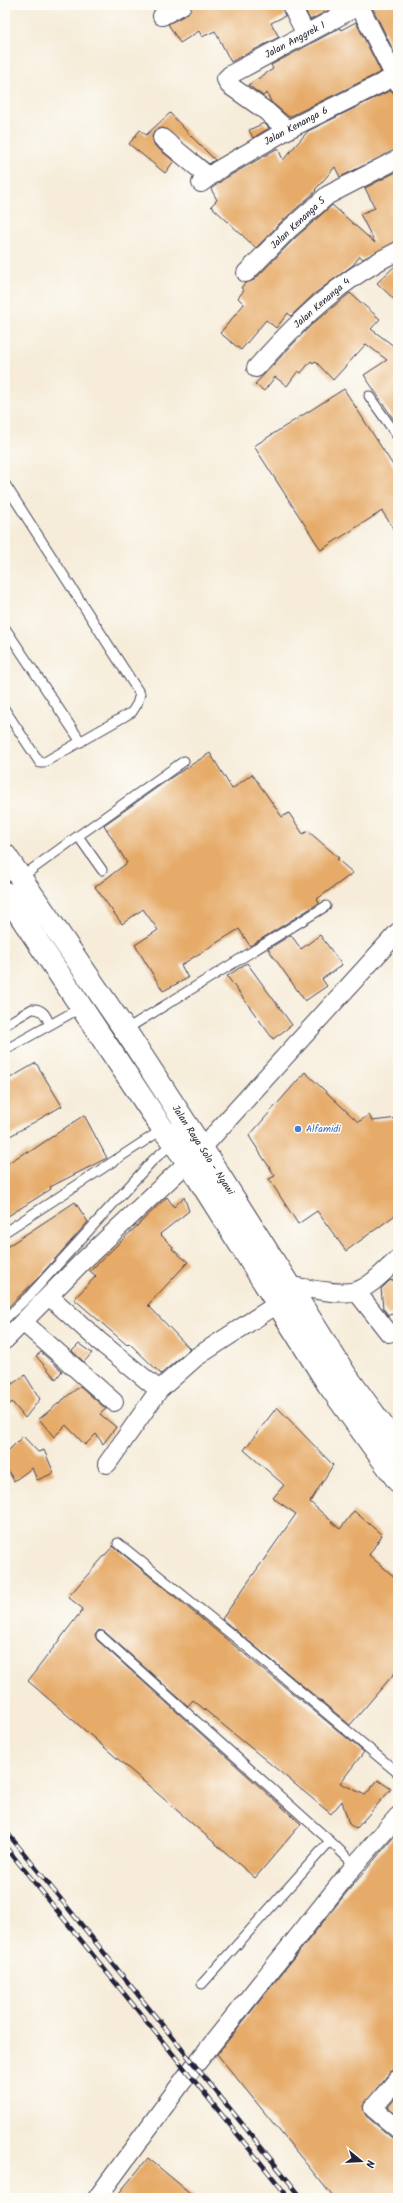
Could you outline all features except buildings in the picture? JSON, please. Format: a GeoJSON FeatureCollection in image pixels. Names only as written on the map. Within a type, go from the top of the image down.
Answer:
{"type":"FeatureCollection","features":[{"type":"Feature","properties":{"kind":"highway","name":"Jalan Raya Solo - Ngawi"},"geometry":{"type":"LineString","coordinates":[[5,855],[125,1030],[276,1305],[328,1384],[398,1481]]}},
{"type":"Feature","properties":{"kind":"highway","name":"Jalan Raya Solo - Ngawi"},"geometry":{"type":"LineString","coordinates":[[5,893],[168,1136],[195,1155],[290,1286],[345,1374],[398,1447]]}},
{"type":"Feature","properties":{"kind":"street"},"geometry":{"type":"LineString","coordinates":[[162,16],[182,5]]}},
{"type":"Feature","properties":{"kind":"street"},"geometry":{"type":"LineString","coordinates":[[291,5],[306,34]]}},
{"type":"Feature","properties":{"kind":"street"},"geometry":{"type":"LineString","coordinates":[[360,5],[397,78]]}},
{"type":"Feature","properties":{"kind":"street","name":"Jalan Anggrek 1"},"geometry":{"type":"LineString","coordinates":[[287,130],[266,111],[229,85],[226,80],[230,75],[360,5]]}},
{"type":"Feature","properties":{"kind":"street","name":"Jalan Kenanga 6"},"geometry":{"type":"LineString","coordinates":[[162,138],[205,180],[287,130],[397,78]]}},
{"type":"Feature","properties":{"kind":"street","name":"Jalan Kenanga 5"},"geometry":{"type":"LineString","coordinates":[[246,273],[288,230],[328,195],[398,158]]}},
{"type":"Feature","properties":{"kind":"street","name":"Jalan Kenanga 4"},"geometry":{"type":"LineString","coordinates":[[256,368],[315,306],[361,271],[398,251]]}},
{"type":"Feature","properties":{"kind":"street"},"geometry":{"type":"LineString","coordinates":[[5,1340],[83,1261],[195,1155],[398,932]]}},
{"type":"Feature","properties":{"kind":"street"},"geometry":{"type":"LineString","coordinates":[[290,1286],[340,1292],[356,1291],[375,1280],[398,1259]]}},
{"type":"Feature","properties":{"kind":"street"},"geometry":{"type":"LineString","coordinates":[[356,1291],[389,1333]]}},
{"type":"Feature","properties":{"kind":"street"},"geometry":{"type":"LineString","coordinates":[[49,1296],[99,1341],[158,1390]]}},
{"type":"Feature","properties":{"kind":"street"},"geometry":{"type":"LineString","coordinates":[[107,1464],[158,1390],[195,1358],[276,1305]]}},
{"type":"Feature","properties":{"kind":"street"},"geometry":{"type":"LineString","coordinates":[[23,1322],[114,1402]]}},
{"type":"Feature","properties":{"kind":"street"},"geometry":{"type":"LineString","coordinates":[[97,2198],[188,2074],[355,1865],[398,1816]]}},
{"type":"Feature","properties":{"kind":"street"},"geometry":{"type":"LineString","coordinates":[[398,2079],[373,2108],[398,2129]]}},
{"type":"Feature","properties":{"kind":"lane"},"geometry":{"type":"LineString","coordinates":[[369,396],[398,437]]}},
{"type":"Feature","properties":{"kind":"lane"},"geometry":{"type":"LineString","coordinates":[[5,484],[140,694],[137,704],[132,712],[48,762],[40,763],[5,710]]}},
{"type":"Feature","properties":{"kind":"lane"},"geometry":{"type":"LineString","coordinates":[[5,628],[81,742]]}},
{"type":"Feature","properties":{"kind":"lane"},"geometry":{"type":"LineString","coordinates":[[20,878],[184,761]]}},
{"type":"Feature","properties":{"kind":"lane"},"geometry":{"type":"LineString","coordinates":[[78,836],[102,870]]}},
{"type":"Feature","properties":{"kind":"lane"},"geometry":{"type":"LineString","coordinates":[[125,1030],[326,906]]}},
{"type":"Feature","properties":{"kind":"lane"},"geometry":{"type":"LineString","coordinates":[[5,1050],[82,1007]]}},
{"type":"Feature","properties":{"kind":"lane"},"geometry":{"type":"LineString","coordinates":[[5,1025],[36,1008],[43,1012],[50,1025]]}},
{"type":"Feature","properties":{"kind":"lane"},"geometry":{"type":"LineString","coordinates":[[5,1232],[168,1136]]}},
{"type":"Feature","properties":{"kind":"lane"},"geometry":{"type":"LineString","coordinates":[[5,1319],[30,1295],[153,1160],[168,1136]]}},
{"type":"Feature","properties":{"kind":"lane"},"geometry":{"type":"LineString","coordinates":[[118,1543],[252,1651],[398,1773]]}},
{"type":"Feature","properties":{"kind":"lane"},"geometry":{"type":"LineString","coordinates":[[101,1636],[355,1865]]}},
{"type":"Feature","properties":{"kind":"lane"},"geometry":{"type":"LineString","coordinates":[[202,1984],[330,1841]]}},
{"type":"Feature","properties":{"kind":"railway"},"geometry":{"type":"LineString","coordinates":[[5,1830],[302,2198]]}},
{"type":"Feature","properties":{"kind":"railway"},"geometry":{"type":"LineString","coordinates":[[5,1846],[289,2198]]}},
{"type":"Feature","properties":{"kind":"place","name":"Alfamidi"},"geometry":{"type":"Point","coordinates":[298,1129]}}]}
